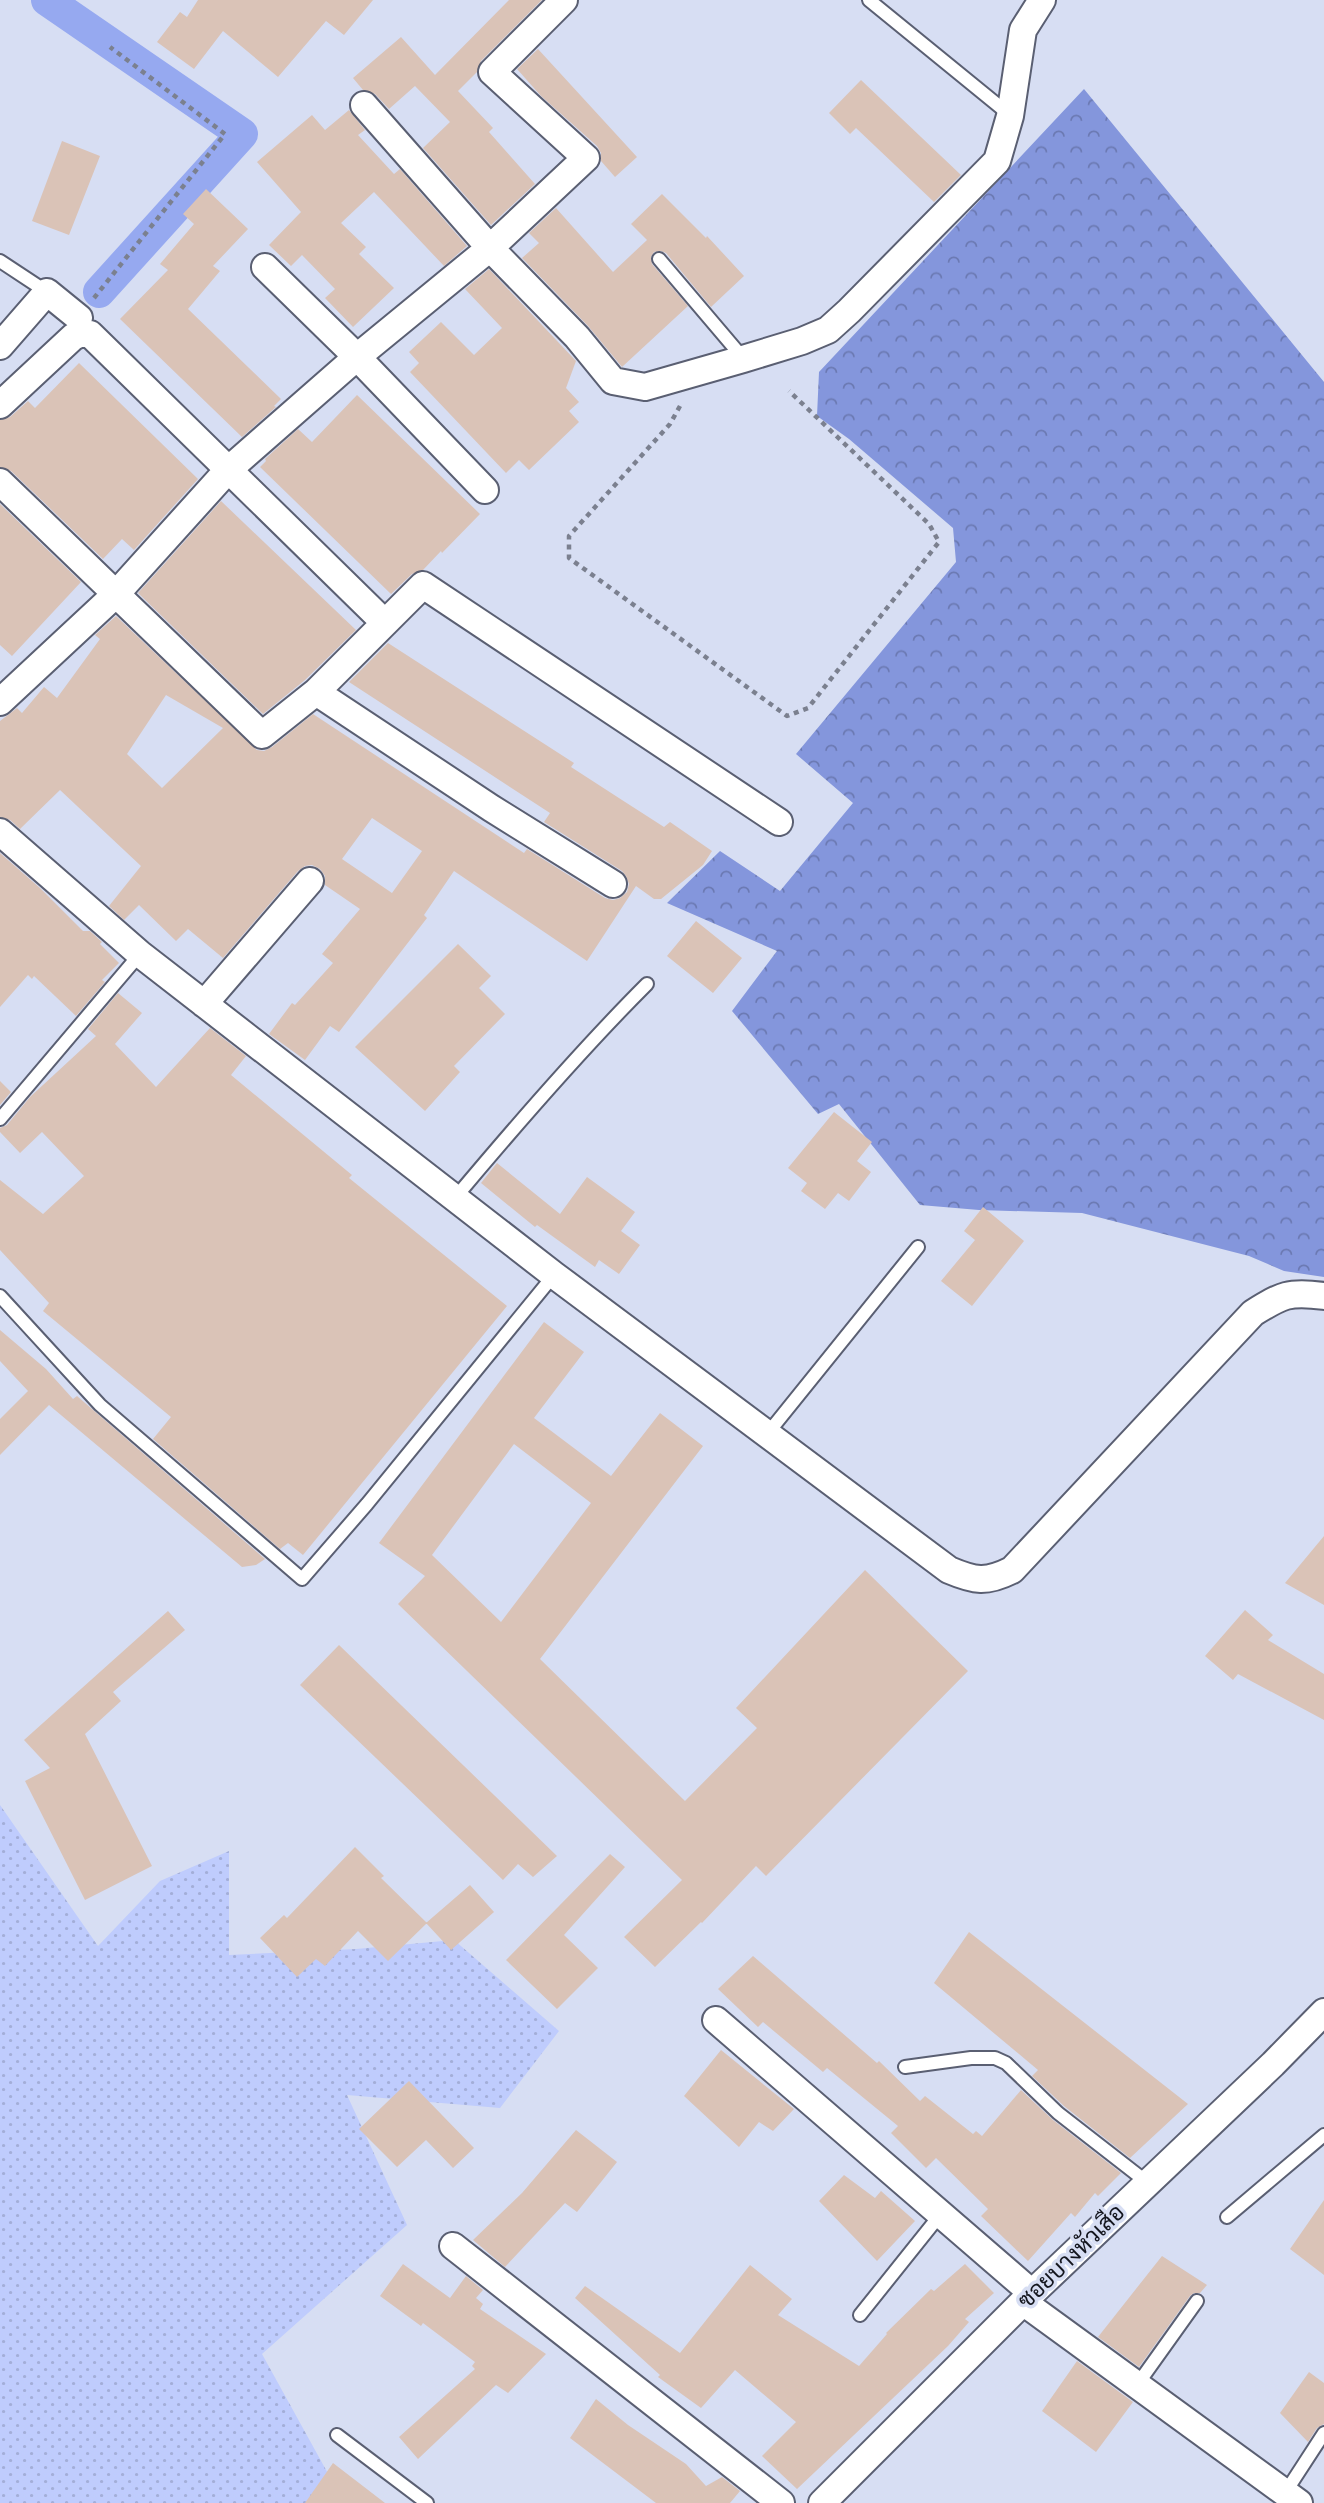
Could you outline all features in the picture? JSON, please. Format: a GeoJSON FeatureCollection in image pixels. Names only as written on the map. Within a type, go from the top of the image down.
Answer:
{"type":"FeatureCollection","features":[{"type":"Feature","properties":{"kind":"street"},"geometry":{"type":"LineString","coordinates":[[0,702],[116,594],[228,471],[357,357],[490,248],[586,158],[492,72],[565,0]]}},
{"type":"Feature","properties":{"kind":"street"},"geometry":{"type":"LineString","coordinates":[[364,105],[490,248],[577,337],[613,381],[645,387],[802,341],[828,330],[849,311],[997,161],[1010,116],[1023,30],[1042,0]]}},
{"type":"Feature","properties":{"kind":"street"},"geometry":{"type":"LineString","coordinates":[[265,267],[357,357],[485,490]]}},
{"type":"Feature","properties":{"kind":"street"},"geometry":{"type":"LineString","coordinates":[[0,346],[47,292],[79,318]]}},
{"type":"Feature","properties":{"kind":"street"},"geometry":{"type":"LineString","coordinates":[[0,405],[72,337],[90,334],[385,623]]}},
{"type":"Feature","properties":{"kind":"street"},"geometry":{"type":"LineString","coordinates":[[0,482],[262,735],[316,692],[423,585],[779,822]]}},
{"type":"Feature","properties":{"kind":"street"},"geometry":{"type":"LineString","coordinates":[[316,692],[491,808],[613,884]]}},
{"type":"Feature","properties":{"kind":"street"},"geometry":{"type":"LineString","coordinates":[[0,832],[140,954],[554,1275],[949,1570],[971,1580],[994,1579],[1012,1570],[1253,1313],[1274,1300],[1298,1292],[1324,1296]]}},
{"type":"Feature","properties":{"kind":"street"},"geometry":{"type":"LineString","coordinates":[[204,1004],[310,881]]}},
{"type":"Feature","properties":{"kind":"street","name":"ซอยบางหัวเสือ"},"geometry":{"type":"LineString","coordinates":[[822,2503],[1027,2297],[1324,2012]]}},
{"type":"Feature","properties":{"kind":"street"},"geometry":{"type":"LineString","coordinates":[[716,2020],[940,2215],[1027,2297],[1137,2385],[1292,2498]]}},
{"type":"Feature","properties":{"kind":"street"},"geometry":{"type":"LineString","coordinates":[[453,2246],[781,2503]]}},
{"type":"Feature","properties":{"kind":"lane"},"geometry":{"type":"LineString","coordinates":[[869,0],[1010,116]]}},
{"type":"Feature","properties":{"kind":"lane"},"geometry":{"type":"LineString","coordinates":[[659,259],[743,359]]}},
{"type":"Feature","properties":{"kind":"lane"},"geometry":{"type":"LineString","coordinates":[[0,261],[47,292]]}},
{"type":"Feature","properties":{"kind":"lane"},"geometry":{"type":"LineString","coordinates":[[0,1119],[140,954]]}},
{"type":"Feature","properties":{"kind":"lane"},"geometry":{"type":"LineString","coordinates":[[455,1198],[533,1104],[647,984]]}},
{"type":"Feature","properties":{"kind":"lane"},"geometry":{"type":"LineString","coordinates":[[768,1433],[918,1247]]}},
{"type":"Feature","properties":{"kind":"lane"},"geometry":{"type":"LineString","coordinates":[[0,1296],[100,1405],[302,1579],[367,1504],[554,1275]]}},
{"type":"Feature","properties":{"kind":"lane"},"geometry":{"type":"LineString","coordinates":[[905,2067],[971,2057],[995,2058],[1006,2063],[1058,2113],[1148,2183]]}},
{"type":"Feature","properties":{"kind":"lane"},"geometry":{"type":"LineString","coordinates":[[1227,2217],[1324,2135]]}},
{"type":"Feature","properties":{"kind":"lane"},"geometry":{"type":"LineString","coordinates":[[860,2315],[940,2215]]}},
{"type":"Feature","properties":{"kind":"lane"},"geometry":{"type":"LineString","coordinates":[[1137,2385],[1197,2301]]}},
{"type":"Feature","properties":{"kind":"lane"},"geometry":{"type":"LineString","coordinates":[[1292,2498],[1324,2433]]}},
{"type":"Feature","properties":{"kind":"lane"},"geometry":{"type":"LineString","coordinates":[[337,2435],[427,2503]]}},
{"type":"Feature","properties":{"kind":"path"},"geometry":{"type":"LineString","coordinates":[[79,318],[225,134],[110,47]]}},
{"type":"Feature","properties":{"kind":"path"},"geometry":{"type":"LineString","coordinates":[[699,371],[670,424],[569,536],[569,558],[787,716],[808,708],[939,542],[929,524],[789,391]]}},
{"type":"Feature","properties":{"kind":"shaded area"},"geometry":{"type":"Polygon","coordinates":[[[0,1805],[98,1946],[160,1881],[229,1851],[229,1955],[356,1949],[454,1940],[559,2031],[500,2108],[347,2095],[407,2225],[262,2354],[336,2488],[335,2503],[0,2503],[0,1805]]]}},
{"type":"Feature","properties":{"kind":"green space"},"geometry":{"type":"Polygon","coordinates":[[[1084,89],[1324,382],[1324,1277],[1284,1271],[1249,1256],[1082,1213],[920,1205],[839,1104],[818,1114],[732,1011],[777,951],[667,903],[720,851],[780,891],[853,803],[796,754],[956,562],[953,528],[849,439],[817,416],[819,372],[1084,89]]]}},
{"type":"Feature","properties":{"kind":"building"},"geometry":{"type":"Polygon","coordinates":[[[198,0],[373,0],[344,35],[326,21],[278,77],[223,31],[194,69],[157,42],[180,12],[187,17],[198,0]]]}},
{"type":"Feature","properties":{"kind":"building"},"geometry":{"type":"Polygon","coordinates":[[[509,0],[542,0],[481,61],[477,72],[458,91],[493,128],[489,132],[535,184],[491,225],[423,148],[450,122],[415,86],[389,109],[375,94],[363,90],[353,78],[401,37],[435,75],[509,0]]]}},
{"type":"Feature","properties":{"kind":"building"},"geometry":{"type":"Polygon","coordinates":[[[538,49],[637,157],[615,177],[601,161],[597,146],[541,96],[517,69],[538,49]]]}},
{"type":"Feature","properties":{"kind":"building"},"geometry":{"type":"Polygon","coordinates":[[[861,80],[961,175],[934,202],[856,128],[850,134],[829,113],[861,80]]]}},
{"type":"Feature","properties":{"kind":"building"},"geometry":{"type":"Polygon","coordinates":[[[349,110],[365,130],[358,135],[394,174],[400,169],[467,246],[444,266],[374,192],[341,223],[366,247],[359,254],[394,288],[353,327],[325,298],[335,289],[302,255],[291,266],[269,245],[301,212],[257,162],[312,115],[325,130],[349,110]]]}},
{"type":"Feature","properties":{"kind":"building"},"geometry":{"type":"Polygon","coordinates":[[[62,141],[100,156],[69,235],[32,221],[62,141]]]}},
{"type":"Feature","properties":{"kind":"building"},"geometry":{"type":"Polygon","coordinates":[[[206,189],[248,229],[213,266],[220,271],[188,309],[281,399],[274,406],[276,407],[242,437],[120,319],[168,270],[160,264],[194,224],[183,214],[206,189]]]}},
{"type":"Feature","properties":{"kind":"building"},"geometry":{"type":"Polygon","coordinates":[[[662,194],[706,238],[707,236],[744,276],[711,307],[666,253],[654,252],[651,257],[652,264],[688,306],[622,367],[588,326],[522,258],[539,243],[529,233],[556,208],[613,272],[647,240],[631,224],[662,194]]]}},
{"type":"Feature","properties":{"kind":"building"},"geometry":{"type":"Polygon","coordinates":[[[489,269],[576,361],[566,388],[579,402],[569,411],[579,422],[529,470],[519,460],[506,473],[410,372],[419,363],[409,352],[441,322],[474,355],[502,328],[465,289],[489,269]]]}},
{"type":"Feature","properties":{"kind":"building"},"geometry":{"type":"Polygon","coordinates":[[[79,363],[198,479],[134,550],[122,539],[103,559],[11,471],[0,467],[0,420],[10,417],[28,401],[35,408],[79,363]]]}},
{"type":"Feature","properties":{"kind":"building"},"geometry":{"type":"Polygon","coordinates":[[[357,395],[480,514],[442,553],[441,551],[423,570],[412,574],[391,594],[260,467],[265,459],[298,429],[312,442],[357,395]]]}},
{"type":"Feature","properties":{"kind":"building"},"geometry":{"type":"Polygon","coordinates":[[[221,501],[356,630],[305,680],[263,714],[138,593],[221,501]]]}},
{"type":"Feature","properties":{"kind":"building"},"geometry":{"type":"Polygon","coordinates":[[[0,504],[81,582],[12,656],[0,645],[0,504]]]}},
{"type":"Feature","properties":{"kind":"building"},"geometry":{"type":"Polygon","coordinates":[[[116,616],[257,750],[264,751],[272,747],[313,714],[524,853],[527,849],[605,898],[613,900],[627,892],[629,884],[622,871],[544,822],[550,813],[349,682],[388,643],[574,763],[571,767],[664,827],[670,822],[712,851],[703,865],[661,899],[654,899],[636,886],[587,961],[454,871],[424,915],[427,918],[339,1032],[330,1026],[305,1060],[269,1034],[292,1003],[295,1005],[333,963],[322,954],[360,909],[325,885],[325,876],[320,869],[312,865],[298,871],[223,958],[188,929],[176,941],[139,905],[124,920],[109,906],[141,866],[60,790],[20,829],[10,820],[0,817],[0,721],[17,708],[22,713],[44,687],[57,698],[100,639],[95,635],[116,616]],[[166,695],[127,754],[162,788],[223,728],[166,695]],[[372,818],[342,859],[392,893],[422,851],[372,818]]]}},
{"type":"Feature","properties":{"kind":"building"},"geometry":{"type":"Polygon","coordinates":[[[0,853],[83,931],[90,931],[102,942],[100,944],[119,963],[102,980],[105,982],[76,1016],[34,976],[32,979],[28,975],[0,1007],[0,853]]]}},
{"type":"Feature","properties":{"kind":"building"},"geometry":{"type":"Polygon","coordinates":[[[696,921],[742,958],[713,993],[667,956],[696,921]]]}},
{"type":"Feature","properties":{"kind":"building"},"geometry":{"type":"Polygon","coordinates":[[[458,944],[491,976],[479,988],[505,1014],[454,1066],[460,1072],[425,1111],[355,1047],[458,944]]]}},
{"type":"Feature","properties":{"kind":"building"},"geometry":{"type":"Polygon","coordinates":[[[118,993],[142,1013],[115,1044],[156,1087],[210,1028],[246,1056],[231,1075],[352,1175],[349,1178],[507,1306],[303,1555],[288,1543],[280,1549],[153,1439],[171,1417],[43,1311],[49,1303],[0,1250],[0,1180],[43,1214],[84,1176],[42,1132],[20,1153],[0,1132],[0,1128],[7,1125],[30,1097],[96,1036],[88,1029],[118,993]]]}},
{"type":"Feature","properties":{"kind":"building"},"geometry":{"type":"Polygon","coordinates":[[[0,1081],[11,1092],[0,1105],[0,1081]]]}},
{"type":"Feature","properties":{"kind":"building"},"geometry":{"type":"Polygon","coordinates":[[[834,1112],[872,1142],[857,1161],[871,1172],[849,1201],[838,1193],[825,1209],[801,1191],[807,1183],[788,1168],[834,1112]]]}},
{"type":"Feature","properties":{"kind":"building"},"geometry":{"type":"Polygon","coordinates":[[[497,1163],[560,1214],[587,1177],[635,1212],[621,1231],[640,1245],[619,1274],[599,1260],[595,1267],[537,1225],[535,1227],[481,1183],[497,1163]]]}},
{"type":"Feature","properties":{"kind":"building"},"geometry":{"type":"Polygon","coordinates":[[[983,1207],[1024,1241],[972,1306],[941,1281],[975,1240],[964,1231],[983,1207]]]}},
{"type":"Feature","properties":{"kind":"building"},"geometry":{"type":"Polygon","coordinates":[[[544,1322],[584,1352],[534,1418],[611,1476],[660,1413],[703,1446],[540,1659],[685,1801],[757,1728],[736,1708],[865,1570],[968,1671],[766,1876],[756,1866],[702,1923],[655,1967],[624,1937],[682,1880],[398,1604],[425,1576],[379,1543],[544,1322]],[[514,1444],[432,1555],[501,1622],[591,1503],[514,1444]]]}},
{"type":"Feature","properties":{"kind":"building"},"geometry":{"type":"Polygon","coordinates":[[[0,1330],[46,1369],[73,1399],[77,1396],[265,1559],[256,1565],[242,1567],[49,1405],[0,1455],[0,1419],[28,1391],[0,1361],[0,1330]]]}},
{"type":"Feature","properties":{"kind":"building"},"geometry":{"type":"Polygon","coordinates":[[[1324,1536],[1324,1605],[1285,1583],[1324,1536]]]}},
{"type":"Feature","properties":{"kind":"building"},"geometry":{"type":"Polygon","coordinates":[[[1245,1610],[1273,1635],[1268,1640],[1324,1674],[1324,1720],[1238,1674],[1233,1680],[1205,1656],[1245,1610]]]}},
{"type":"Feature","properties":{"kind":"building"},"geometry":{"type":"Polygon","coordinates":[[[168,1611],[185,1630],[113,1692],[121,1701],[85,1734],[152,1866],[85,1900],[25,1781],[50,1768],[24,1740],[168,1611]]]}},
{"type":"Feature","properties":{"kind":"building"},"geometry":{"type":"Polygon","coordinates":[[[339,1645],[557,1856],[533,1877],[518,1864],[503,1880],[300,1685],[339,1645]]]}},
{"type":"Feature","properties":{"kind":"building"},"geometry":{"type":"Polygon","coordinates":[[[355,1847],[384,1876],[381,1878],[427,1923],[388,1961],[358,1931],[325,1966],[316,1959],[297,1977],[260,1938],[284,1915],[287,1918],[355,1847]]]}},
{"type":"Feature","properties":{"kind":"building"},"geometry":{"type":"Polygon","coordinates":[[[610,1854],[625,1867],[564,1935],[598,1968],[557,2009],[506,1960],[610,1854]]]}},
{"type":"Feature","properties":{"kind":"building"},"geometry":{"type":"Polygon","coordinates":[[[470,1885],[494,1912],[451,1950],[426,1923],[470,1885]]]}},
{"type":"Feature","properties":{"kind":"building"},"geometry":{"type":"Polygon","coordinates":[[[969,1932],[1188,2104],[1130,2158],[1064,2106],[1032,2076],[1038,2070],[934,1983],[969,1932]]]}},
{"type":"Feature","properties":{"kind":"building"},"geometry":{"type":"Polygon","coordinates":[[[753,1956],[877,2063],[879,2061],[920,2101],[925,2096],[973,2134],[976,2131],[982,2136],[1021,2090],[1053,2120],[1121,2173],[1098,2196],[1095,2193],[1075,2217],[1071,2213],[1028,2261],[981,2216],[988,2209],[936,2158],[926,2168],[891,2133],[898,2126],[827,2068],[823,2072],[763,2022],[758,2027],[718,1989],[753,1956]]]}},
{"type":"Feature","properties":{"kind":"building"},"geometry":{"type":"Polygon","coordinates":[[[721,2050],[794,2109],[773,2131],[759,2122],[739,2147],[684,2096],[721,2050]]]}},
{"type":"Feature","properties":{"kind":"building"},"geometry":{"type":"Polygon","coordinates":[[[409,2081],[474,2148],[453,2168],[426,2140],[397,2167],[359,2129],[409,2081]]]}},
{"type":"Feature","properties":{"kind":"building"},"geometry":{"type":"Polygon","coordinates":[[[576,2130],[617,2162],[577,2212],[565,2203],[505,2267],[473,2240],[522,2193],[576,2130]]]}},
{"type":"Feature","properties":{"kind":"building"},"geometry":{"type":"Polygon","coordinates":[[[844,2175],[875,2198],[881,2191],[915,2221],[877,2261],[819,2201],[844,2175]]]}},
{"type":"Feature","properties":{"kind":"building"},"geometry":{"type":"Polygon","coordinates":[[[1324,2200],[1324,2275],[1290,2249],[1324,2200]]]}},
{"type":"Feature","properties":{"kind":"building"},"geometry":{"type":"Polygon","coordinates":[[[1162,2256],[1207,2285],[1200,2293],[1190,2296],[1139,2367],[1098,2337],[1162,2256]]]}},
{"type":"Feature","properties":{"kind":"building"},"geometry":{"type":"Polygon","coordinates":[[[403,2264],[450,2298],[466,2276],[483,2290],[476,2298],[483,2304],[480,2309],[546,2354],[508,2393],[496,2385],[418,2459],[399,2437],[475,2369],[472,2366],[475,2362],[423,2323],[421,2326],[380,2296],[403,2264]]]}},
{"type":"Feature","properties":{"kind":"building"},"geometry":{"type":"Polygon","coordinates":[[[965,2264],[994,2293],[965,2319],[969,2322],[948,2346],[797,2489],[762,2456],[796,2422],[735,2370],[701,2408],[658,2377],[660,2375],[575,2298],[585,2286],[680,2353],[750,2265],[792,2299],[778,2315],[859,2366],[886,2333],[931,2289],[934,2291],[965,2264]]]}},
{"type":"Feature","properties":{"kind":"building"},"geometry":{"type":"Polygon","coordinates":[[[1077,2361],[1133,2402],[1096,2452],[1042,2411],[1077,2361]]]}},
{"type":"Feature","properties":{"kind":"building"},"geometry":{"type":"Polygon","coordinates":[[[1309,2372],[1324,2383],[1324,2424],[1317,2428],[1308,2442],[1280,2413],[1309,2372]]]}},
{"type":"Feature","properties":{"kind":"building"},"geometry":{"type":"Polygon","coordinates":[[[596,2399],[628,2425],[686,2464],[706,2486],[722,2477],[740,2491],[730,2503],[656,2503],[570,2438],[596,2399]]]}},
{"type":"Feature","properties":{"kind":"building"},"geometry":{"type":"Polygon","coordinates":[[[333,2463],[385,2503],[305,2503],[333,2463]]]}},
{"type":"Feature","properties":{"kind":"waterway"},"geometry":{"type":"LineString","coordinates":[[47,0],[242,134],[99,292]]}}]}
